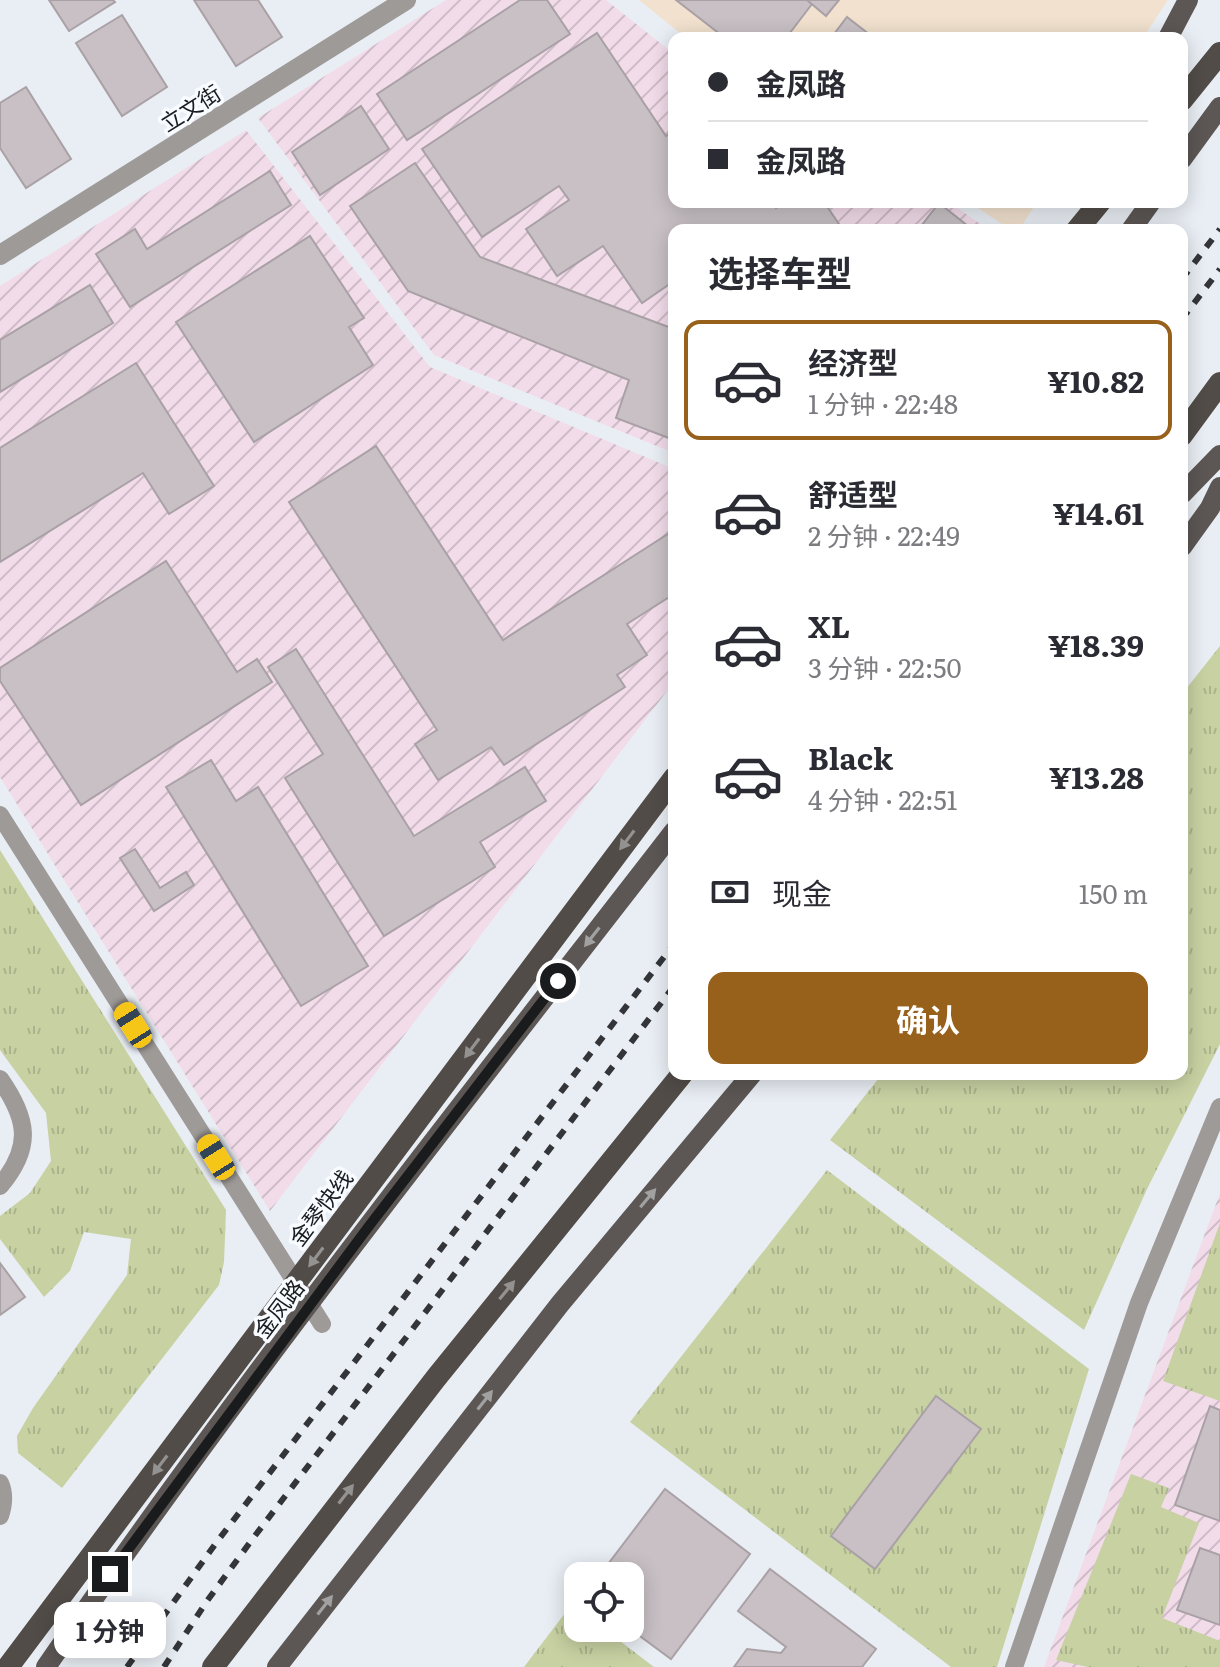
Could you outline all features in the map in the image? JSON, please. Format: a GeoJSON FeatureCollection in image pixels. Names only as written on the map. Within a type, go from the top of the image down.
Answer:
{"type":"FeatureCollection","features":[{"type":"Feature","properties":{"kind":"highway"},"geometry":{"type":"LineString","coordinates":[[1188,93],[1220,53]]}},
{"type":"Feature","properties":{"kind":"highway"},"geometry":{"type":"LineString","coordinates":[[1082,224],[1095,208]]}},
{"type":"Feature","properties":{"kind":"highway"},"geometry":{"type":"LineString","coordinates":[[1188,427],[1220,383]]}},
{"type":"Feature","properties":{"kind":"highway","name":"金琴快线"},"geometry":{"type":"LineString","coordinates":[[8,1667],[668,786]]}},
{"type":"Feature","properties":{"kind":"highway"},"geometry":{"type":"LineString","coordinates":[[213,1667],[436,1378],[677,1080]]}},
{"type":"Feature","properties":{"kind":"main road"},"geometry":{"type":"LineString","coordinates":[[1171,32],[1188,0]]}},
{"type":"Feature","properties":{"kind":"main road"},"geometry":{"type":"LineString","coordinates":[[1188,151],[1220,107]]}},
{"type":"Feature","properties":{"kind":"main road"},"geometry":{"type":"LineString","coordinates":[[1188,488],[1220,455]]}},
{"type":"Feature","properties":{"kind":"main road"},"geometry":{"type":"LineString","coordinates":[[1188,539],[1210,508],[1220,487]]}},
{"type":"Feature","properties":{"kind":"main road","name":"金凤路"},"geometry":{"type":"LineString","coordinates":[[46,1667],[110,1574],[310,1305],[668,839]]}},
{"type":"Feature","properties":{"kind":"main road"},"geometry":{"type":"LineString","coordinates":[[277,1667],[560,1304],[747,1080]]}},
{"type":"Feature","properties":{"kind":"street","name":"立文街"},"geometry":{"type":"LineString","coordinates":[[0,255],[406,0]]}},
{"type":"Feature","properties":{"kind":"lane"},"geometry":{"type":"LineString","coordinates":[[0,815],[322,1324]]}},
{"type":"Feature","properties":{"kind":"lane"},"geometry":{"type":"LineString","coordinates":[[0,1079],[20,1113],[24,1132],[20,1156],[0,1186]]}},
{"type":"Feature","properties":{"kind":"lane"},"geometry":{"type":"LineString","coordinates":[[1019,1666],[1139,1303],[1220,1107]]}},
{"type":"Feature","properties":{"kind":"lane"},"geometry":{"type":"LineString","coordinates":[[0,1483],[4,1504],[0,1516]]}},
{"type":"Feature","properties":{"kind":"shaded area"},"geometry":{"type":"Polygon","coordinates":[[[446,0],[606,0],[668,49],[668,208],[958,208],[980,224],[668,224],[668,451],[434,355],[258,118],[446,0]]]}},
{"type":"Feature","properties":{"kind":"shaded area"},"geometry":{"type":"Polygon","coordinates":[[[639,0],[1168,0],[1147,32],[679,32],[639,0]]]}},
{"type":"Feature","properties":{"kind":"shaded area"},"geometry":{"type":"Polygon","coordinates":[[[246,130],[430,367],[668,466],[668,690],[270,1211],[0,777],[0,286],[246,130]]]}},
{"type":"Feature","properties":{"kind":"shaded area"},"geometry":{"type":"Polygon","coordinates":[[[978,208],[1033,208],[1023,224],[1002,224],[978,208]]]}},
{"type":"Feature","properties":{"kind":"shaded area"},"geometry":{"type":"Polygon","coordinates":[[[1220,1193],[1220,1667],[1044,1667],[1220,1193]]]}},
{"type":"Feature","properties":{"kind":"green space"},"geometry":{"type":"Polygon","coordinates":[[[1220,646],[1220,1044],[1147,1189],[1084,1330],[830,1140],[877,1080],[1188,1080],[1188,686],[1220,646]]]}},
{"type":"Feature","properties":{"kind":"green space"},"geometry":{"type":"Polygon","coordinates":[[[0,850],[226,1210],[224,1262],[219,1285],[62,1488],[18,1453],[17,1436],[33,1408],[127,1275],[131,1239],[84,1232],[70,1271],[44,1297],[0,1239],[0,1216],[30,1193],[51,1161],[46,1113],[0,1050],[0,850]]]}},
{"type":"Feature","properties":{"kind":"green space"},"geometry":{"type":"Polygon","coordinates":[[[827,1170],[1089,1369],[997,1667],[951,1667],[630,1422],[827,1170]]]}},
{"type":"Feature","properties":{"kind":"green space"},"geometry":{"type":"Polygon","coordinates":[[[1220,1223],[1220,1401],[1163,1381],[1220,1223]]]}},
{"type":"Feature","properties":{"kind":"green space"},"geometry":{"type":"Polygon","coordinates":[[[1131,1474],[1169,1488],[1161,1507],[1199,1523],[1162,1618],[1220,1641],[1220,1667],[1088,1667],[1056,1660],[1131,1474]]]}},
{"type":"Feature","properties":{"kind":"green space"},"geometry":{"type":"Polygon","coordinates":[[[564,1614],[564,1642],[621,1642],[654,1667],[524,1667],[564,1614]]]}},
{"type":"Feature","properties":{"kind":"building"},"geometry":{"type":"Polygon","coordinates":[[[49,0],[113,0],[115,2],[69,31],[49,0]]]}},
{"type":"Feature","properties":{"kind":"building"},"geometry":{"type":"Polygon","coordinates":[[[194,0],[258,0],[282,37],[236,66],[194,0]]]}},
{"type":"Feature","properties":{"kind":"building"},"geometry":{"type":"Polygon","coordinates":[[[520,0],[547,0],[570,34],[407,140],[377,94],[520,0]]]}},
{"type":"Feature","properties":{"kind":"building"},"geometry":{"type":"Polygon","coordinates":[[[676,0],[807,0],[812,4],[791,32],[717,32],[676,0]]]}},
{"type":"Feature","properties":{"kind":"building"},"geometry":{"type":"Polygon","coordinates":[[[807,0],[839,0],[826,16],[807,0]]]}},
{"type":"Feature","properties":{"kind":"building"},"geometry":{"type":"Polygon","coordinates":[[[122,15],[167,87],[122,116],[76,43],[122,15]]]}},
{"type":"Feature","properties":{"kind":"building"},"geometry":{"type":"Polygon","coordinates":[[[847,17],[866,32],[836,32],[847,17]]]}},
{"type":"Feature","properties":{"kind":"building"},"geometry":{"type":"Polygon","coordinates":[[[597,33],[666,136],[668,134],[668,208],[828,208],[839,224],[668,224],[668,285],[642,303],[603,246],[557,276],[526,229],[569,200],[559,186],[482,237],[422,149],[597,33]]]}},
{"type":"Feature","properties":{"kind":"building"},"geometry":{"type":"Polygon","coordinates":[[[26,87],[71,159],[26,188],[0,148],[0,103],[26,87]]]}},
{"type":"Feature","properties":{"kind":"building"},"geometry":{"type":"Polygon","coordinates":[[[361,106],[389,149],[320,195],[292,152],[361,106]]]}},
{"type":"Feature","properties":{"kind":"building"},"geometry":{"type":"Polygon","coordinates":[[[415,163],[480,257],[668,327],[668,438],[616,418],[629,380],[408,291],[350,206],[415,163]]]}},
{"type":"Feature","properties":{"kind":"building"},"geometry":{"type":"Polygon","coordinates":[[[270,171],[291,205],[130,307],[96,254],[135,229],[147,249],[270,171]]]}},
{"type":"Feature","properties":{"kind":"building"},"geometry":{"type":"Polygon","coordinates":[[[935,208],[945,208],[965,224],[923,224],[935,208]]]}},
{"type":"Feature","properties":{"kind":"building"},"geometry":{"type":"Polygon","coordinates":[[[310,236],[364,318],[349,327],[373,365],[254,442],[176,322],[310,236]]]}},
{"type":"Feature","properties":{"kind":"building"},"geometry":{"type":"Polygon","coordinates":[[[90,285],[113,323],[0,392],[0,340],[90,285]]]}},
{"type":"Feature","properties":{"kind":"building"},"geometry":{"type":"Polygon","coordinates":[[[136,363],[214,486],[169,514],[143,473],[0,562],[0,448],[136,363]]]}},
{"type":"Feature","properties":{"kind":"building"},"geometry":{"type":"Polygon","coordinates":[[[376,446],[503,640],[668,534],[668,598],[627,624],[647,655],[617,675],[625,687],[504,765],[491,747],[438,780],[415,744],[437,730],[289,502],[376,446]]]}},
{"type":"Feature","properties":{"kind":"building"},"geometry":{"type":"Polygon","coordinates":[[[166,561],[237,672],[257,659],[272,682],[81,805],[0,681],[0,668],[166,561]]]}},
{"type":"Feature","properties":{"kind":"building"},"geometry":{"type":"Polygon","coordinates":[[[296,649],[414,836],[525,767],[546,801],[480,842],[495,867],[384,936],[285,778],[323,754],[268,667],[296,649]]]}},
{"type":"Feature","properties":{"kind":"building"},"geometry":{"type":"Polygon","coordinates":[[[211,760],[236,801],[258,787],[368,966],[301,1006],[166,787],[211,760]]]}},
{"type":"Feature","properties":{"kind":"building"},"geometry":{"type":"Polygon","coordinates":[[[135,849],[160,888],[186,872],[194,885],[154,911],[120,858],[135,849]]]}},
{"type":"Feature","properties":{"kind":"building"},"geometry":{"type":"Polygon","coordinates":[[[0,1263],[25,1297],[0,1315],[0,1263]]]}},
{"type":"Feature","properties":{"kind":"building"},"geometry":{"type":"Polygon","coordinates":[[[936,1396],[981,1429],[875,1569],[831,1536],[936,1396]]]}},
{"type":"Feature","properties":{"kind":"building"},"geometry":{"type":"Polygon","coordinates":[[[1210,1406],[1220,1410],[1220,1521],[1175,1505],[1210,1406]]]}},
{"type":"Feature","properties":{"kind":"building"},"geometry":{"type":"Polygon","coordinates":[[[665,1489],[750,1554],[671,1659],[644,1639],[644,1562],[610,1562],[665,1489]]]}},
{"type":"Feature","properties":{"kind":"building"},"geometry":{"type":"Polygon","coordinates":[[[1200,1548],[1220,1555],[1220,1625],[1177,1610],[1200,1548]]]}},
{"type":"Feature","properties":{"kind":"building"},"geometry":{"type":"Polygon","coordinates":[[[770,1569],[876,1649],[862,1667],[734,1667],[747,1649],[781,1653],[786,1647],[738,1611],[770,1569]]]}},
{"type":"Feature","properties":{"kind":"railway"},"geometry":{"type":"LineString","coordinates":[[1188,271],[1220,229]]}},
{"type":"Feature","properties":{"kind":"railway"},"geometry":{"type":"LineString","coordinates":[[1188,311],[1220,269]]}},
{"type":"Feature","properties":{"kind":"railway"},"geometry":{"type":"LineString","coordinates":[[127,1667],[216,1543],[668,952]]}},
{"type":"Feature","properties":{"kind":"railway"},"geometry":{"type":"LineString","coordinates":[[164,1667],[254,1537],[668,994]]}},
{"type":"Feature","properties":{"kind":"route"},"geometry":{"type":"LineString","coordinates":[[110,1574],[369,1226],[558,981]]}}]}
